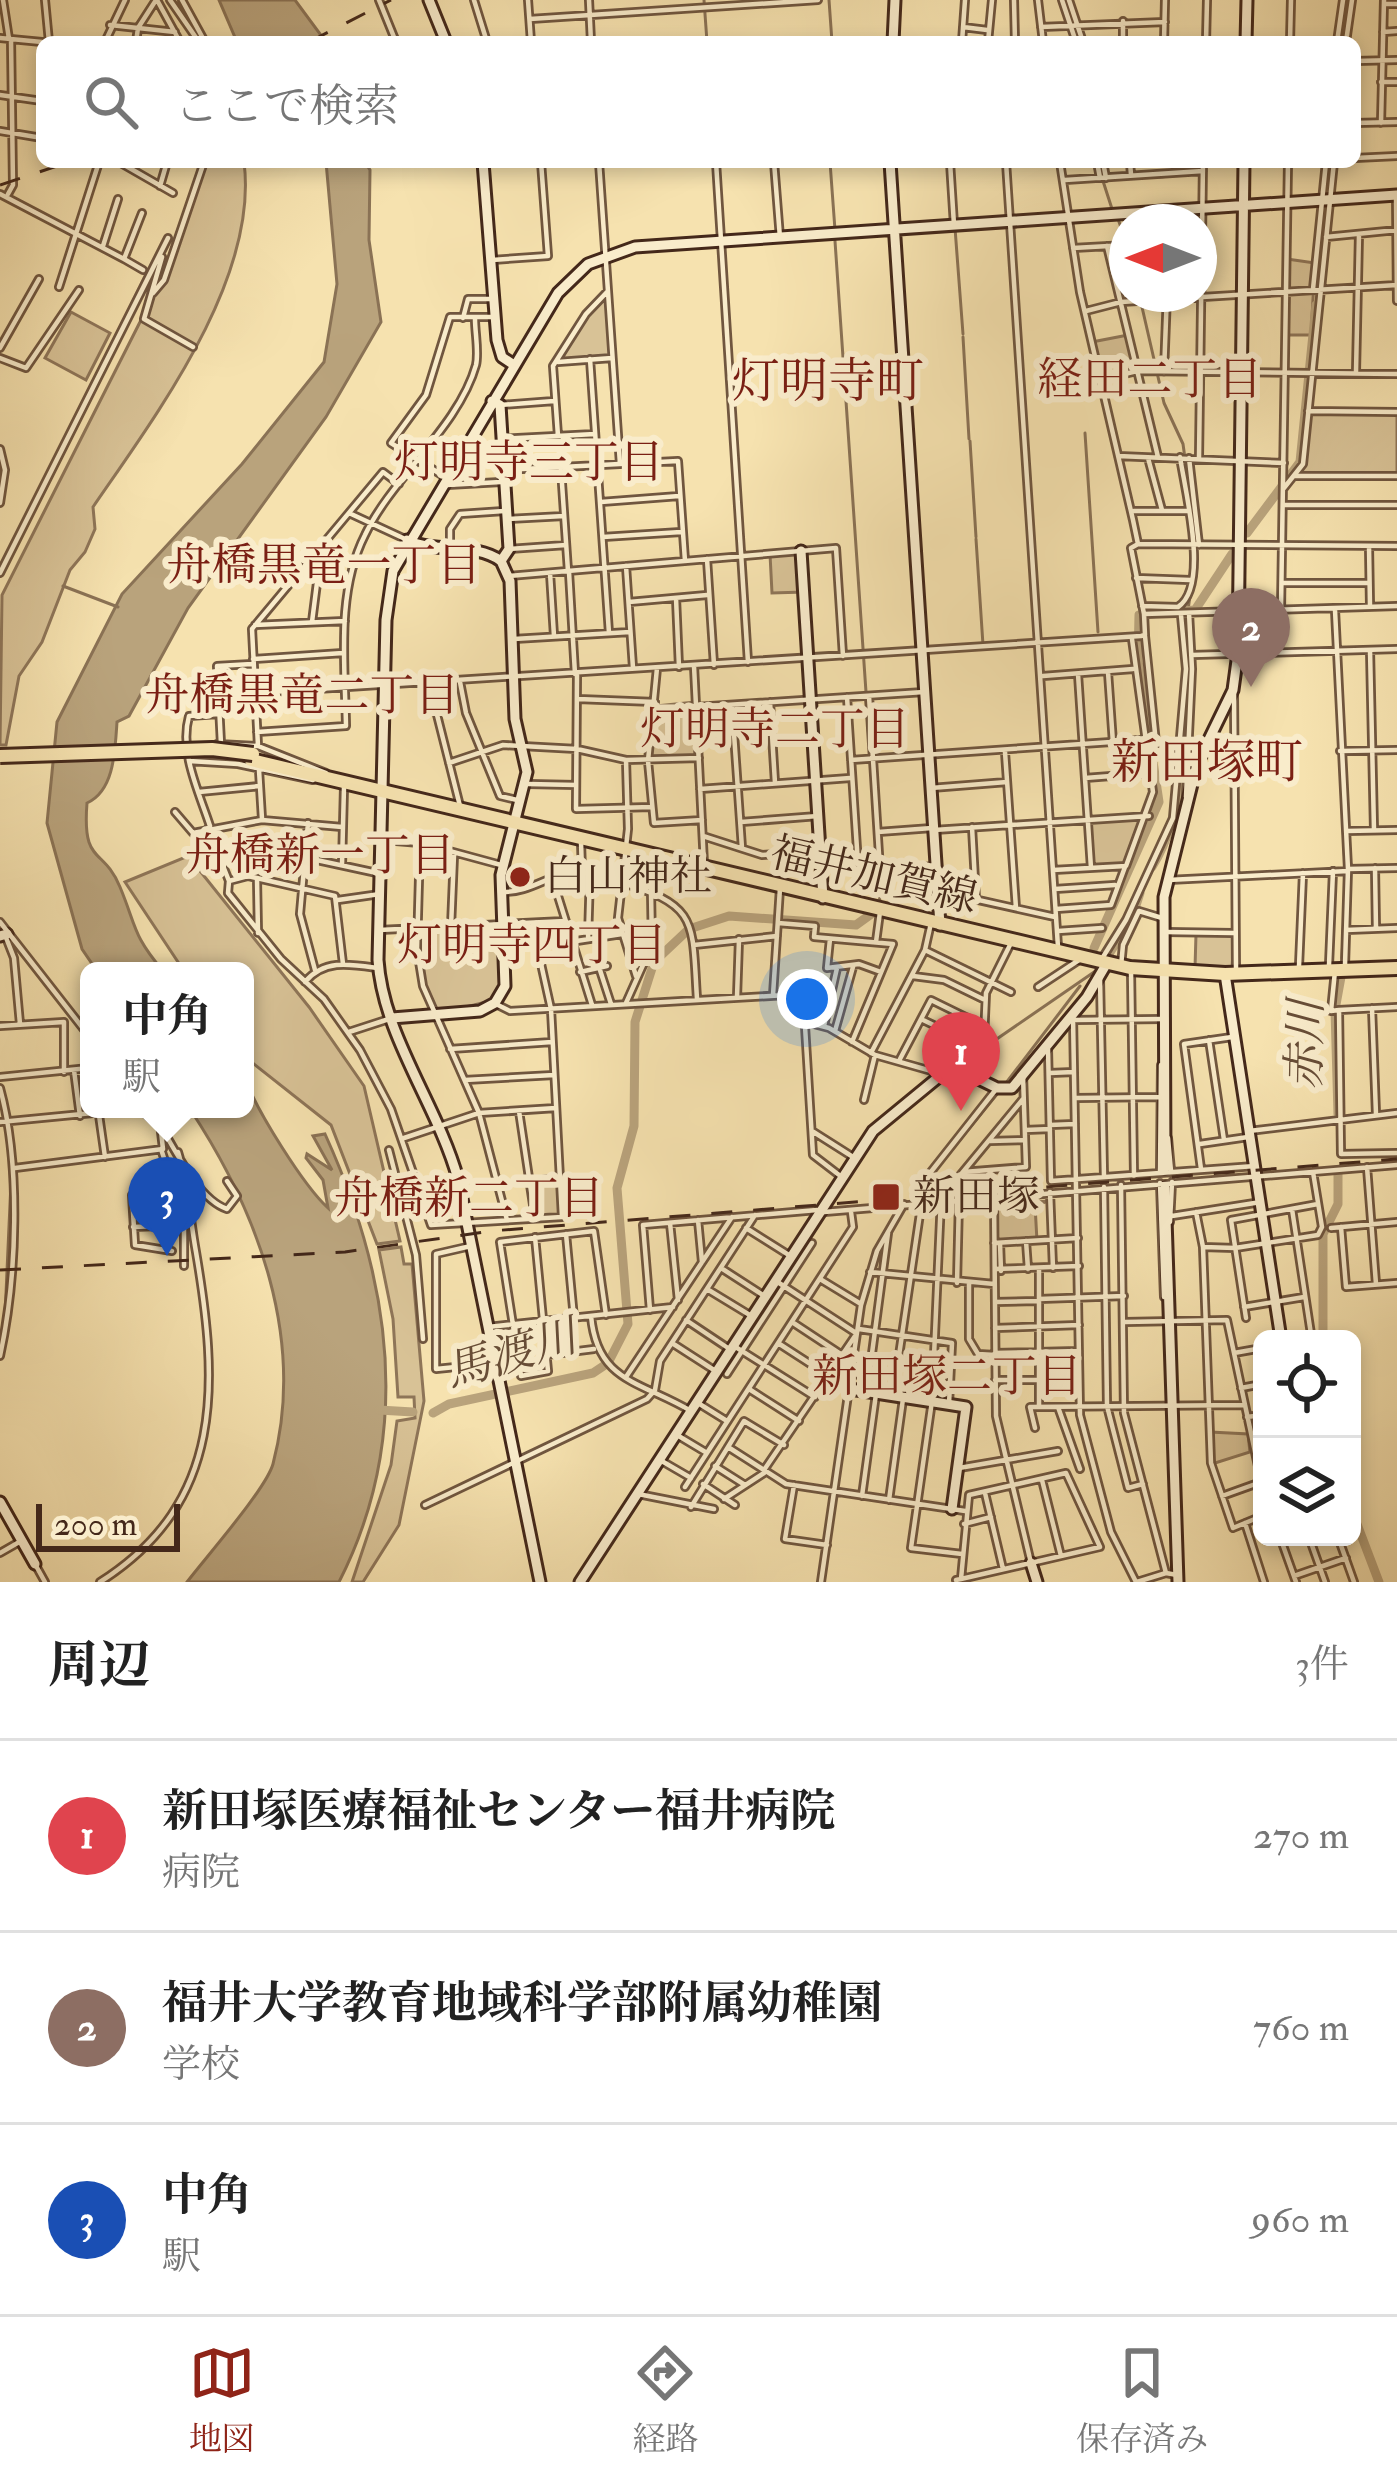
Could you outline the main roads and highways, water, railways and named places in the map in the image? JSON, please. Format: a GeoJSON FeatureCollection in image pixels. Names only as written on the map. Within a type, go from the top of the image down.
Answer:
{"type":"FeatureCollection","features":[{"type":"Feature","properties":{"kind":"main road","name":"福井加賀線"},"geometry":{"type":"LineString","coordinates":[[0,759],[212,749],[1110,964],[1230,974],[1397,968]]}},
{"type":"Feature","properties":{"kind":"waterway"},"geometry":{"type":"LineString","coordinates":[[704,0],[707,36]]}},
{"type":"Feature","properties":{"kind":"waterway"},"geometry":{"type":"LineString","coordinates":[[829,0],[832,36]]}},
{"type":"Feature","properties":{"kind":"waterway"},"geometry":{"type":"LineString","coordinates":[[1065,0],[1073,19]]}},
{"type":"Feature","properties":{"kind":"waterway"},"geometry":{"type":"LineString","coordinates":[[1343,36],[1348,0]]}},
{"type":"Feature","properties":{"kind":"waterway"},"geometry":{"type":"LineString","coordinates":[[1075,26],[1078,36]]}},
{"type":"Feature","properties":{"kind":"waterway"},"geometry":{"type":"LineString","coordinates":[[602,168],[606,232]]}},
{"type":"Feature","properties":{"kind":"waterway"},"geometry":{"type":"LineString","coordinates":[[830,168],[835,230]]}},
{"type":"Feature","properties":{"kind":"waterway"},"geometry":{"type":"LineString","coordinates":[[1101,168],[1103,176]]}},
{"type":"Feature","properties":{"kind":"waterway"},"geometry":{"type":"LineString","coordinates":[[1327,196],[1329,168]]}},
{"type":"Feature","properties":{"kind":"waterway"},"geometry":{"type":"LineString","coordinates":[[1160,177],[1200,173]]}},
{"type":"Feature","properties":{"kind":"waterway"},"geometry":{"type":"LineString","coordinates":[[1103,181],[1110,204]]}},
{"type":"Feature","properties":{"kind":"waterway"},"geometry":{"type":"LineString","coordinates":[[716,200],[733,460]]}},
{"type":"Feature","properties":{"kind":"waterway"},"geometry":{"type":"LineString","coordinates":[[1316,305],[1326,206]]}},
{"type":"Feature","properties":{"kind":"waterway"},"geometry":{"type":"LineString","coordinates":[[955,228],[963,334]]}},
{"type":"Feature","properties":{"kind":"waterway"},"geometry":{"type":"LineString","coordinates":[[835,241],[866,692]]}},
{"type":"Feature","properties":{"kind":"waterway","name":"馬渡川"},"geometry":{"type":"LineString","coordinates":[[1247,533],[1300,462],[1316,305]]}},
{"type":"Feature","properties":{"kind":"waterway"},"geometry":{"type":"LineString","coordinates":[[1143,312],[1164,403],[1183,444],[1195,530]]}},
{"type":"Feature","properties":{"kind":"waterway"},"geometry":{"type":"LineString","coordinates":[[963,337],[969,439]]}},
{"type":"Feature","properties":{"kind":"waterway"},"geometry":{"type":"LineString","coordinates":[[1085,433],[1098,632]]}},
{"type":"Feature","properties":{"kind":"waterway"},"geometry":{"type":"LineString","coordinates":[[970,441],[976,537]]}},
{"type":"Feature","properties":{"kind":"waterway"},"geometry":{"type":"LineString","coordinates":[[976,539],[983,645]]}},
{"type":"Feature","properties":{"kind":"waterway"},"geometry":{"type":"LineString","coordinates":[[1188,610],[1197,546]]}},
{"type":"Feature","properties":{"kind":"waterway","name":"馬渡川"},"geometry":{"type":"LineString","coordinates":[[1094,948],[1159,802],[1138,661],[1139,615],[1195,610],[1232,554]]}},
{"type":"Feature","properties":{"kind":"waterway"},"geometry":{"type":"LineString","coordinates":[[63,586],[118,607]]}},
{"type":"Feature","properties":{"kind":"waterway"},"geometry":{"type":"LineString","coordinates":[[1152,867],[1165,840],[1182,777],[1188,707],[1184,609]]}},
{"type":"Feature","properties":{"kind":"waterway"},"geometry":{"type":"LineString","coordinates":[[866,698],[874,810]]}},
{"type":"Feature","properties":{"kind":"waterway"},"geometry":{"type":"LineString","coordinates":[[1341,784],[1345,867]]}},
{"type":"Feature","properties":{"kind":"waterway"},"geometry":{"type":"LineString","coordinates":[[878,868],[880,905]]}},
{"type":"Feature","properties":{"kind":"waterway"},"geometry":{"type":"LineString","coordinates":[[1107,957],[1132,918],[1140,893]]}},
{"type":"Feature","properties":{"kind":"waterway"},"geometry":{"type":"LineString","coordinates":[[1342,958],[1345,893]]}},
{"type":"Feature","properties":{"kind":"waterway","name":"馬渡川"},"geometry":{"type":"LineString","coordinates":[[433,1413],[449,1404],[593,1373],[608,1363],[628,1324],[617,1188],[634,1126],[635,1022],[654,962],[689,929],[729,916],[856,925],[874,912]]}},
{"type":"Feature","properties":{"kind":"waterway"},"geometry":{"type":"LineString","coordinates":[[959,1065],[1097,970]]}},
{"type":"Feature","properties":{"kind":"waterway","name":"赤川"},"geometry":{"type":"LineString","coordinates":[[1338,1114],[1335,1010],[1341,977]]}},
{"type":"Feature","properties":{"kind":"waterway"},"geometry":{"type":"LineString","coordinates":[[1006,1083],[1080,986]]}},
{"type":"Feature","properties":{"kind":"waterway"},"geometry":{"type":"LineString","coordinates":[[927,1180],[998,1093]]}},
{"type":"Feature","properties":{"kind":"waterway","name":"赤川"},"geometry":{"type":"LineString","coordinates":[[1323,1330],[1323,1234],[1338,1204],[1338,1172]]}},
{"type":"Feature","properties":{"kind":"waterway"},"geometry":{"type":"LineString","coordinates":[[5,1316],[11,1182]]}},
{"type":"Feature","properties":{"kind":"waterway"},"geometry":{"type":"LineString","coordinates":[[667,1456],[841,1188]]}},
{"type":"Feature","properties":{"kind":"waterway"},"geometry":{"type":"LineString","coordinates":[[0,1340],[3,1326]]}},
{"type":"Feature","properties":{"kind":"waterway","name":"馬渡川"},"geometry":{"type":"LineString","coordinates":[[379,1410],[413,1412]]}},
{"type":"Feature","properties":{"kind":"waterway","name":"赤川"},"geometry":{"type":"LineString","coordinates":[[1361,1535],[1379,1582]]}},
{"type":"Feature","properties":{"kind":"railway"},"geometry":{"type":"LineString","coordinates":[[321,36],[391,0]]}},
{"type":"Feature","properties":{"kind":"railway"},"geometry":{"type":"LineString","coordinates":[[0,185],[51,168]]}},
{"type":"Feature","properties":{"kind":"railway"},"geometry":{"type":"LineString","coordinates":[[0,1270],[345,1252],[491,1231],[1397,1159]]}},
{"type":"Feature","properties":{"kind":"place","name":"福井大学教育地域科学部附属幼稚園"},"geometry":{"type":"Point","coordinates":[1251,687]}},
{"type":"Feature","properties":{"kind":"place","name":"白山神社"},"geometry":{"type":"Point","coordinates":[520,877]}},
{"type":"Feature","properties":{"kind":"place","name":"新田塚医療福祉センター福井病院"},"geometry":{"type":"Point","coordinates":[961,1111]}},
{"type":"Feature","properties":{"kind":"place","name":"新田塚"},"geometry":{"type":"Point","coordinates":[886,1197]}},
{"type":"Feature","properties":{"kind":"place","name":"中角"},"geometry":{"type":"Point","coordinates":[167,1256]}},
{"type":"Feature","properties":{"kind":"district","name":"経田二丁目"},"geometry":{"type":"Point","coordinates":[1150,380]}},
{"type":"Feature","properties":{"kind":"district","name":"灯明寺町"},"geometry":{"type":"Point","coordinates":[828,382]}},
{"type":"Feature","properties":{"kind":"district","name":"灯明寺三丁目"},"geometry":{"type":"Point","coordinates":[529,463]}},
{"type":"Feature","properties":{"kind":"district","name":"舟橋黒竜一丁目"},"geometry":{"type":"Point","coordinates":[324,566]}},
{"type":"Feature","properties":{"kind":"district","name":"舟橋黒竜二丁目"},"geometry":{"type":"Point","coordinates":[302,696]}},
{"type":"Feature","properties":{"kind":"district","name":"灯明寺二丁目"},"geometry":{"type":"Point","coordinates":[775,730]}},
{"type":"Feature","properties":{"kind":"district","name":"新田塚町"},"geometry":{"type":"Point","coordinates":[1207,763]}},
{"type":"Feature","properties":{"kind":"district","name":"舟橋新一丁目"},"geometry":{"type":"Point","coordinates":[320,856]}},
{"type":"Feature","properties":{"kind":"district","name":"灯明寺四丁目"},"geometry":{"type":"Point","coordinates":[532,946]}},
{"type":"Feature","properties":{"kind":"district","name":"舟橋新二丁目"},"geometry":{"type":"Point","coordinates":[469,1199]}},
{"type":"Feature","properties":{"kind":"district","name":"新田塚二丁目"},"geometry":{"type":"Point","coordinates":[947,1377]}}]}
